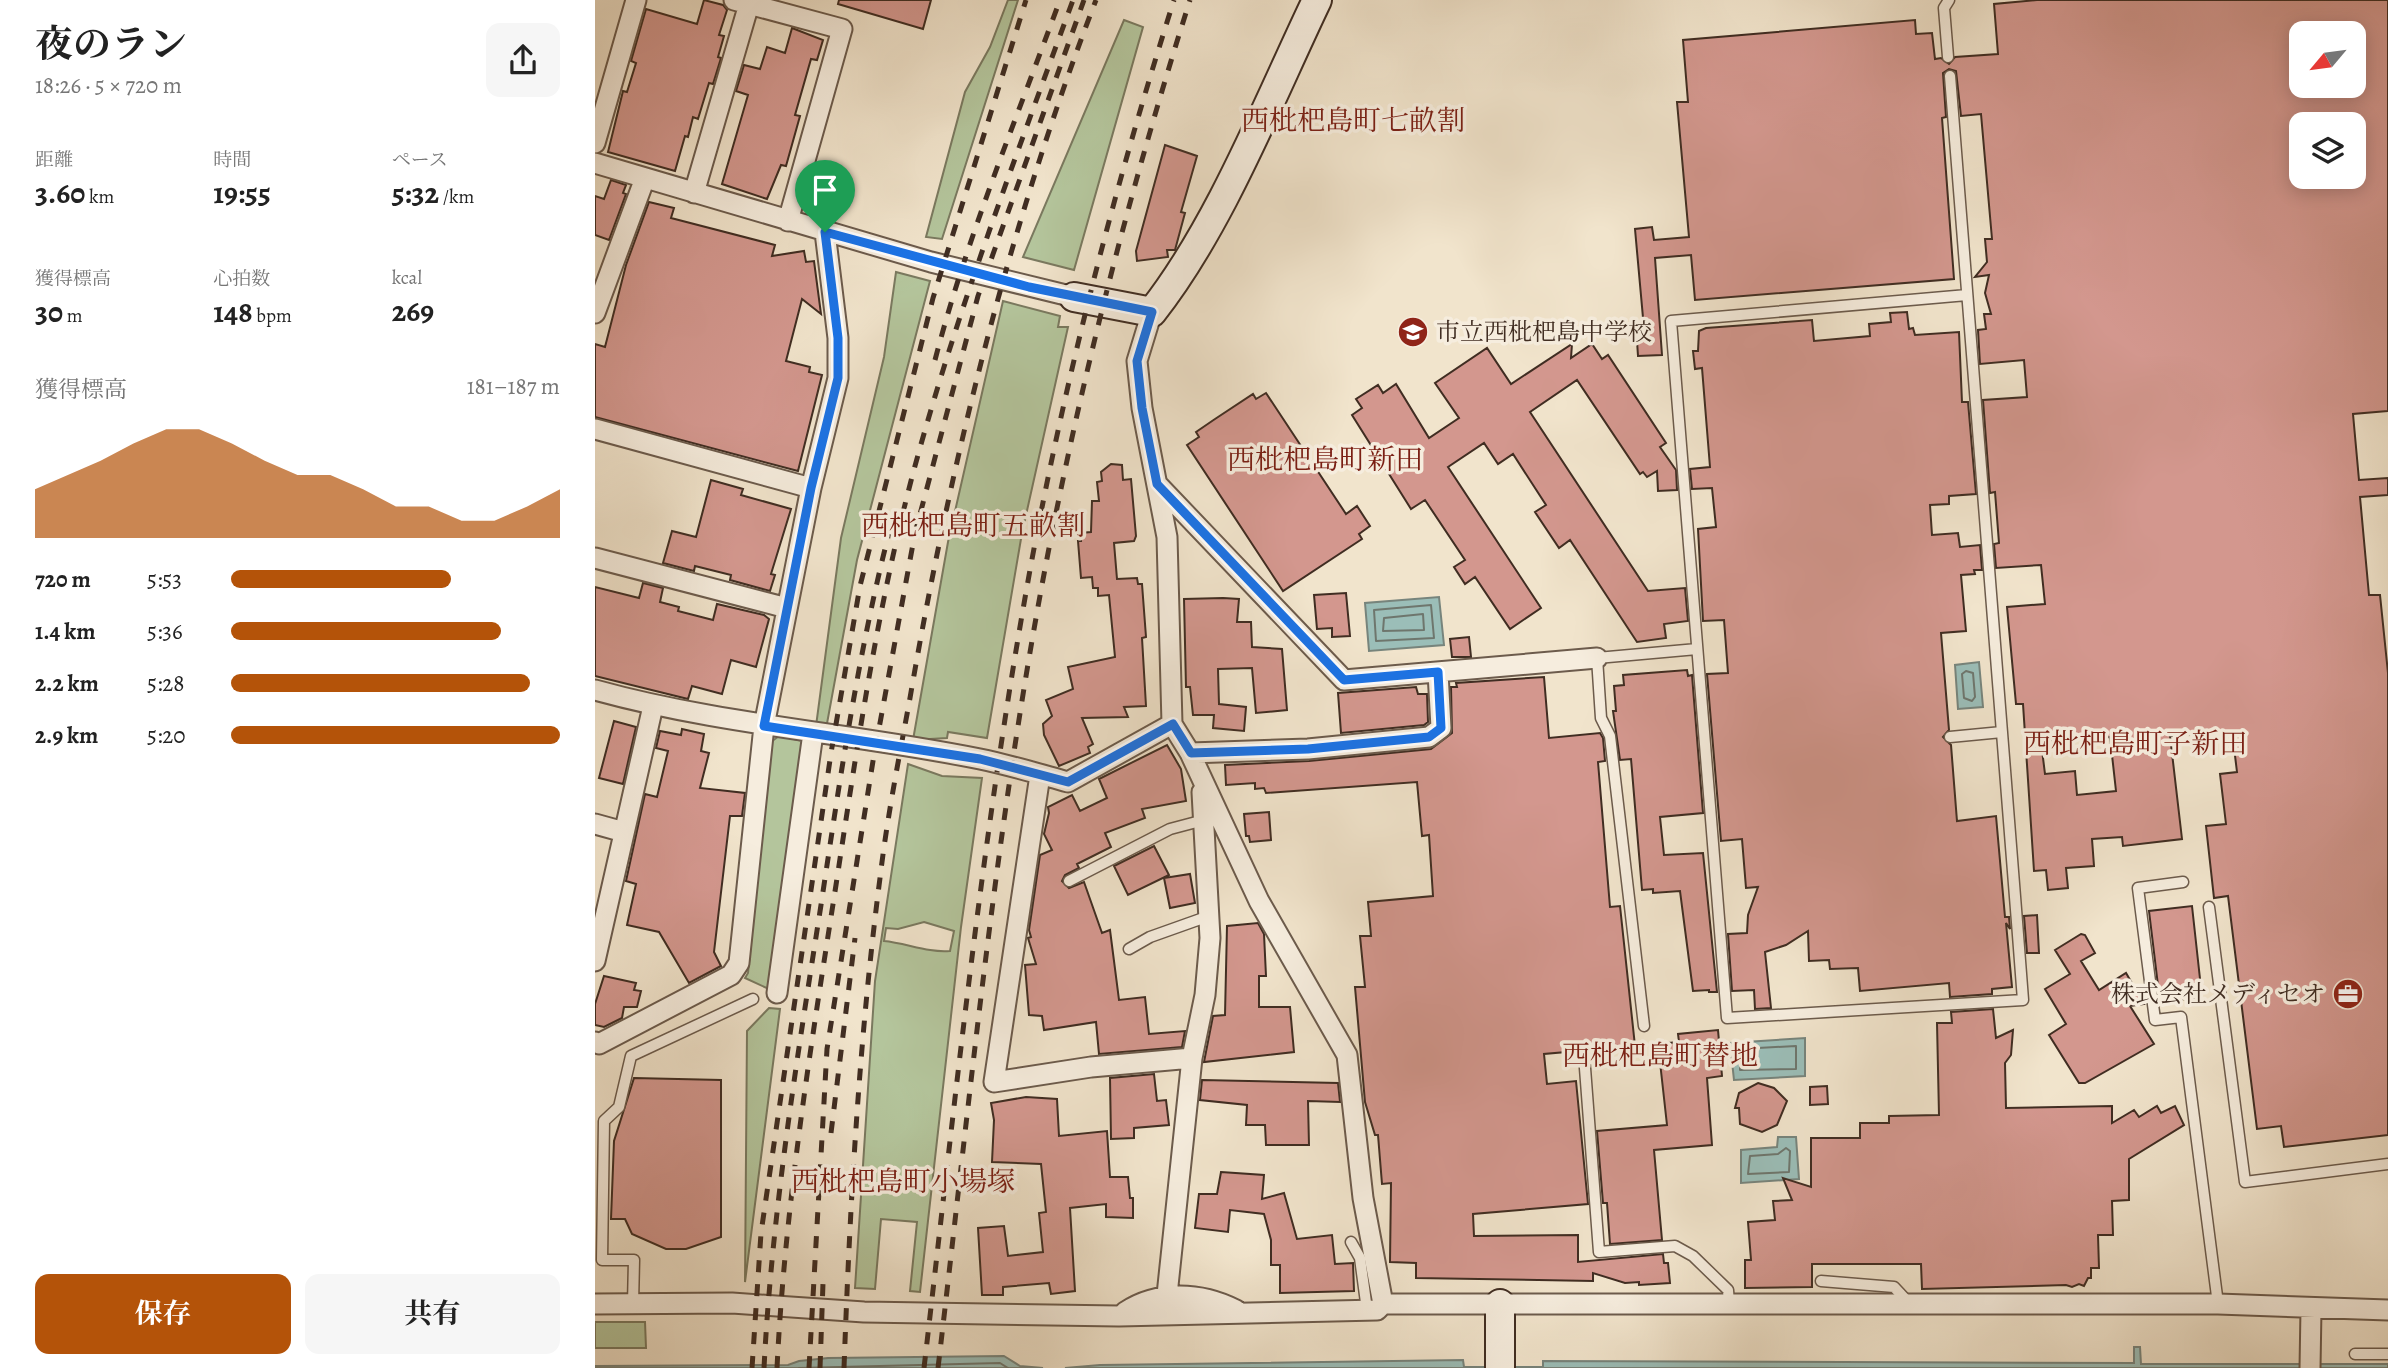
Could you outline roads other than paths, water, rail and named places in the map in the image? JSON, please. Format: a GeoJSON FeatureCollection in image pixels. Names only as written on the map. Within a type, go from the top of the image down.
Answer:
{"type":"FeatureCollection","features":[{"type":"Feature","properties":{"kind":"street"},"geometry":{"type":"LineString","coordinates":[[595,143],[636,0]]}},
{"type":"Feature","properties":{"kind":"street"},"geometry":{"type":"LineString","coordinates":[[1317,0],[1203,232],[1178,279],[1152,312],[1137,361],[1142,408],[1167,537],[1173,724],[1191,753],[1202,783],[1259,901],[1347,1055],[1375,1307]]}},
{"type":"Feature","properties":{"kind":"street"},"geometry":{"type":"LineString","coordinates":[[694,193],[748,2],[842,29],[788,220]]}},
{"type":"Feature","properties":{"kind":"street"},"geometry":{"type":"LineString","coordinates":[[595,163],[931,262],[1074,297],[1152,312]]}},
{"type":"Feature","properties":{"kind":"street"},"geometry":{"type":"LineString","coordinates":[[595,313],[645,178]]}},
{"type":"Feature","properties":{"kind":"street"},"geometry":{"type":"LineString","coordinates":[[595,1042],[599,1044],[731,975],[739,963],[764,726],[811,488],[838,378],[838,338],[825,232]]}},
{"type":"Feature","properties":{"kind":"street"},"geometry":{"type":"LineString","coordinates":[[595,429],[811,488]]}},
{"type":"Feature","properties":{"kind":"street"},"geometry":{"type":"LineString","coordinates":[[1157,484],[1344,680],[1597,658]]}},
{"type":"Feature","properties":{"kind":"street"},"geometry":{"type":"LineString","coordinates":[[595,558],[787,608]]}},
{"type":"Feature","properties":{"kind":"street"},"geometry":{"type":"LineString","coordinates":[[1191,753],[1308,749],[1429,737],[1441,728],[1438,672]]}},
{"type":"Feature","properties":{"kind":"street"},"geometry":{"type":"LineString","coordinates":[[595,690],[653,706],[764,726],[980,759],[1068,782],[1173,724]]}},
{"type":"Feature","properties":{"kind":"street"},"geometry":{"type":"LineString","coordinates":[[595,958],[653,706]]}},
{"type":"Feature","properties":{"kind":"street"},"geometry":{"type":"LineString","coordinates":[[777,993],[813,733]]}},
{"type":"Feature","properties":{"kind":"street"},"geometry":{"type":"LineString","coordinates":[[1040,775],[994,1082],[1091,1066],[1192,1058]]}},
{"type":"Feature","properties":{"kind":"street"},"geometry":{"type":"LineString","coordinates":[[1167,1295],[1192,1058],[1205,995],[1209,916],[1202,783]]}},
{"type":"Feature","properties":{"kind":"street"},"geometry":{"type":"LineString","coordinates":[[595,824],[624,832]]}},
{"type":"Feature","properties":{"kind":"street"},"geometry":{"type":"LineString","coordinates":[[1119,1316],[1131,1308],[1167,1295],[1192,1296],[1224,1304],[1243,1313]]}},
{"type":"Feature","properties":{"kind":"street"},"geometry":{"type":"LineString","coordinates":[[595,1304],[732,1303],[863,1311],[1119,1316],[1375,1307],[1500,1316],[1729,1304],[2218,1304],[2311,1316],[2388,1310]]}},
{"type":"Feature","properties":{"kind":"street"},"geometry":{"type":"LineString","coordinates":[[1500,1316],[1500,1368]]}},
{"type":"Feature","properties":{"kind":"street"},"geometry":{"type":"LineString","coordinates":[[2310,1368],[2311,1316]]}},
{"type":"Feature","properties":{"kind":"lane"},"geometry":{"type":"LineString","coordinates":[[1948,57],[1944,8],[1949,0]]}},
{"type":"Feature","properties":{"kind":"lane"},"geometry":{"type":"LineString","coordinates":[[1950,76],[2023,1000],[1727,1018],[1671,321],[1967,295]]}},
{"type":"Feature","properties":{"kind":"lane"},"geometry":{"type":"LineString","coordinates":[[1644,1026],[1611,736],[1601,718],[1597,658],[1697,649]]}},
{"type":"Feature","properties":{"kind":"lane"},"geometry":{"type":"LineString","coordinates":[[1950,737],[2002,732]]}},
{"type":"Feature","properties":{"kind":"lane"},"geometry":{"type":"LineString","coordinates":[[1069,881],[1170,829],[1204,820]]}},
{"type":"Feature","properties":{"kind":"lane"},"geometry":{"type":"LineString","coordinates":[[2183,882],[2138,888],[2155,1020],[2181,1017],[2218,1304]]}},
{"type":"Feature","properties":{"kind":"lane"},"geometry":{"type":"LineString","coordinates":[[2209,907],[2245,1182],[2388,1164]]}},
{"type":"Feature","properties":{"kind":"lane"},"geometry":{"type":"LineString","coordinates":[[1129,949],[1150,937],[1209,916]]}},
{"type":"Feature","properties":{"kind":"lane"},"geometry":{"type":"LineString","coordinates":[[633,1304],[634,1260],[602,1259],[604,1121],[619,1107],[631,1056],[753,999]]}},
{"type":"Feature","properties":{"kind":"lane"},"geometry":{"type":"LineString","coordinates":[[1584,1055],[1599,1252],[1675,1246],[1693,1256],[1728,1290],[1729,1304]]}},
{"type":"Feature","properties":{"kind":"lane"},"geometry":{"type":"LineString","coordinates":[[1352,1242],[1360,1258],[1375,1307]]}},
{"type":"Feature","properties":{"kind":"lane"},"geometry":{"type":"LineString","coordinates":[[1821,1282],[1894,1287],[1910,1304]]}},
{"type":"Feature","properties":{"kind":"lane"},"geometry":{"type":"LineString","coordinates":[[2355,1354],[2388,1354]]}},
{"type":"Feature","properties":{"kind":"water"},"geometry":{"type":"Polygon","coordinates":[[[1439,597],[1444,645],[1369,651],[1365,603],[1439,597]]]}},
{"type":"Feature","properties":{"kind":"water"},"geometry":{"type":"Polygon","coordinates":[[[1979,662],[1983,707],[1958,709],[1955,665],[1979,662]]]}},
{"type":"Feature","properties":{"kind":"water"},"geometry":{"type":"Polygon","coordinates":[[[1805,1038],[1805,1076],[1734,1080],[1730,1043],[1805,1038]]]}},
{"type":"Feature","properties":{"kind":"water"},"geometry":{"type":"Polygon","coordinates":[[[1778,1137],[1796,1137],[1799,1179],[1741,1183],[1741,1150],[1777,1147],[1778,1137]]]}},
{"type":"Feature","properties":{"kind":"water"},"geometry":{"type":"Polygon","coordinates":[[[2134,1347],[2140,1347],[2141,1364],[2388,1364],[2388,1368],[1065,1368],[1100,1365],[1463,1360],[1464,1367],[1543,1367],[1543,1361],[2134,1363],[2134,1347]]]}},
{"type":"Feature","properties":{"kind":"water"},"geometry":{"type":"Polygon","coordinates":[[[1004,1356],[1020,1366],[1043,1368],[595,1368],[788,1365],[828,1358],[1004,1356]]]}},
{"type":"Feature","properties":{"kind":"railway"},"geometry":{"type":"LineString","coordinates":[[752,1368],[761,1233],[831,753],[860,586],[933,298],[1026,0]]}},
{"type":"Feature","properties":{"kind":"railway"},"geometry":{"type":"LineString","coordinates":[[935,360],[977,224],[1060,0]]}},
{"type":"Feature","properties":{"kind":"railway"},"geometry":{"type":"LineString","coordinates":[[777,1368],[786,1246],[808,1065],[861,723],[892,561],[918,455],[953,340],[991,226],[1073,0]]}},
{"type":"Feature","properties":{"kind":"railway"},"geometry":{"type":"LineString","coordinates":[[809,1368],[827,1049],[873,761],[915,533],[978,296],[1084,0]]}},
{"type":"Feature","properties":{"kind":"railway"},"geometry":{"type":"LineString","coordinates":[[844,1368],[856,1122],[866,1000],[890,810],[926,609],[964,432],[1010,257],[1036,171],[1096,0]]}},
{"type":"Feature","properties":{"kind":"railway"},"geometry":{"type":"LineString","coordinates":[[924,1368],[984,868],[1030,570],[1075,354],[1112,211],[1174,0]]}},
{"type":"Feature","properties":{"kind":"railway"},"geometry":{"type":"LineString","coordinates":[[938,1368],[988,936],[1037,614],[1057,508],[1100,316],[1190,0]]}},
{"type":"Feature","properties":{"kind":"railway"},"geometry":{"type":"LineString","coordinates":[[764,1368],[779,1194],[803,1020],[851,716],[868,622],[890,529]]}},
{"type":"Feature","properties":{"kind":"railway"},"geometry":{"type":"LineString","coordinates":[[831,1133],[855,938]]}},
{"type":"Feature","properties":{"kind":"railway"},"geometry":{"type":"LineString","coordinates":[[820,1368],[823,1283]]}},
{"type":"Feature","properties":{"kind":"place","name":"市立西枇杷島中学校"},"geometry":{"type":"Point","coordinates":[1413,332]}},
{"type":"Feature","properties":{"kind":"place","name":"株式会社メディセオ"},"geometry":{"type":"Point","coordinates":[2348,994]}},
{"type":"Feature","properties":{"kind":"district","name":"西枇杷島町七畝割"},"geometry":{"type":"Point","coordinates":[1353,120]}},
{"type":"Feature","properties":{"kind":"district","name":"西枇杷島町新田"},"geometry":{"type":"Point","coordinates":[1325,459]}},
{"type":"Feature","properties":{"kind":"district","name":"西枇杷島町五畝割"},"geometry":{"type":"Point","coordinates":[973,525]}},
{"type":"Feature","properties":{"kind":"district","name":"西枇杷島町子新田"},"geometry":{"type":"Point","coordinates":[2135,743]}},
{"type":"Feature","properties":{"kind":"district","name":"西枇杷島町替地"},"geometry":{"type":"Point","coordinates":[1660,1055]}},
{"type":"Feature","properties":{"kind":"district","name":"西枇杷島町小場塚"},"geometry":{"type":"Point","coordinates":[903,1181]}}]}
